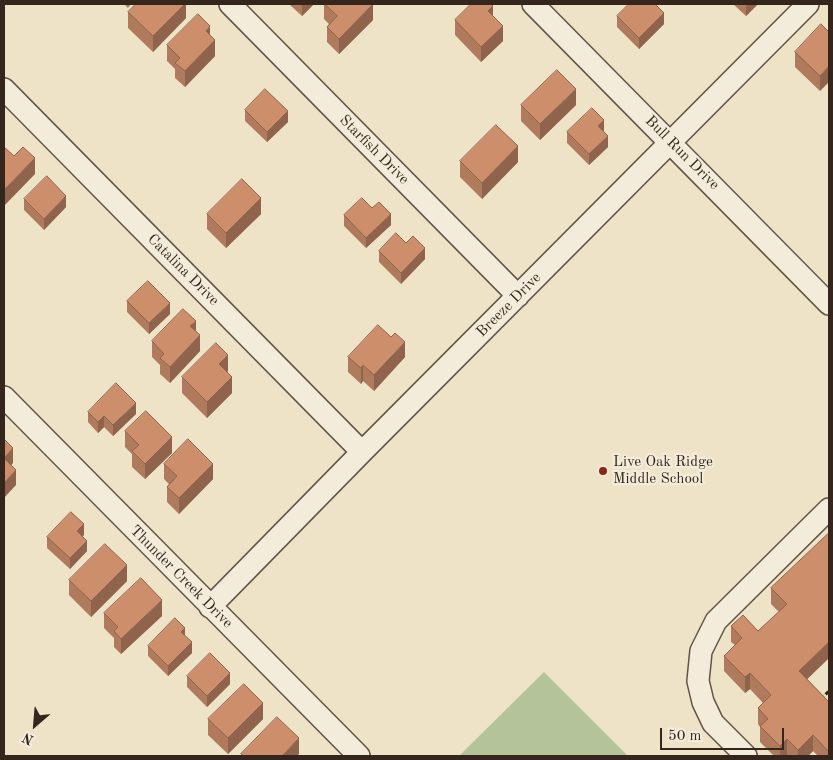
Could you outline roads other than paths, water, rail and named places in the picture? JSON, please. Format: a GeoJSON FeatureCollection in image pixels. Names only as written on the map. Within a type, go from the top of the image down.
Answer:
{"type":"FeatureCollection","features":[{"type":"Feature","properties":{"kind":"street","name":"Starfish Drive"},"geometry":{"type":"LineString","coordinates":[[230,4],[518,296]]}},
{"type":"Feature","properties":{"kind":"street","name":"Bull Run Drive"},"geometry":{"type":"LineString","coordinates":[[534,4],[829,304]]}},
{"type":"Feature","properties":{"kind":"street","name":"Breeze Drive"},"geometry":{"type":"LineString","coordinates":[[210,606],[808,4]]}},
{"type":"Feature","properties":{"kind":"street","name":"Catalina Drive"},"geometry":{"type":"LineString","coordinates":[[4,89],[362,452]]}},
{"type":"Feature","properties":{"kind":"street","name":"Thunder Creek Drive"},"geometry":{"type":"LineString","coordinates":[[4,397],[359,756]]}},
{"type":"Feature","properties":{"kind":"street"},"geometry":{"type":"LineString","coordinates":[[746,756],[713,723],[703,702],[698,681],[701,651],[716,621],[829,509]]}},
{"type":"Feature","properties":{"kind":"place","name":"Live Oak Ridge Middle School"},"geometry":{"type":"Point","coordinates":[603,471]}}]}
